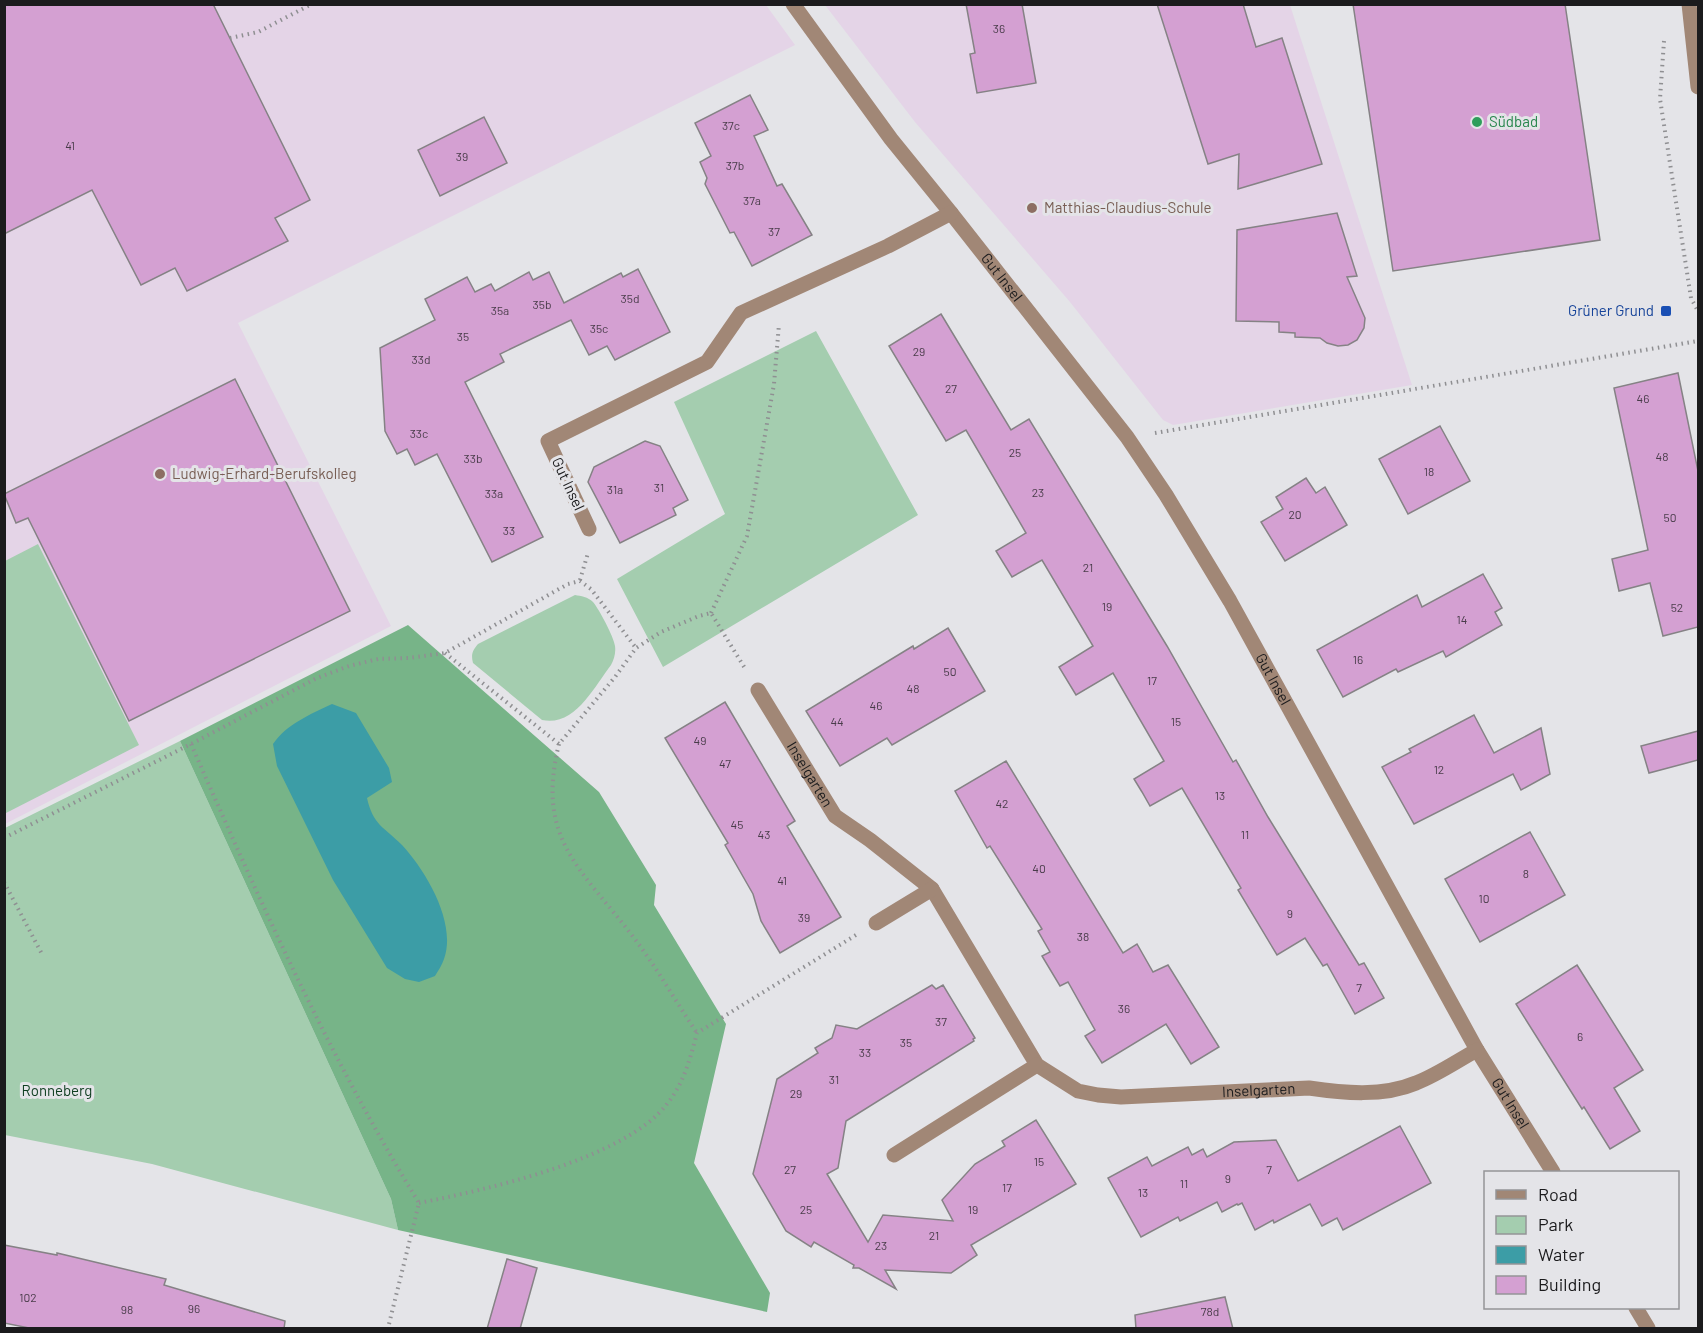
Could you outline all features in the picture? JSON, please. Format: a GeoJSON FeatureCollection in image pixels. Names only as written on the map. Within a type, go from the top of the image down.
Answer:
{"type":"FeatureCollection","features":[{"type":"Feature","properties":{"kind":"street","name":"Gut Insel"},"geometry":{"type":"LineString","coordinates":[[793,4],[891,139],[1127,437],[1166,495],[1230,601],[1477,1050],[1552,1171]]}},
{"type":"Feature","properties":{"kind":"street"},"geometry":{"type":"LineString","coordinates":[[1689,4],[1698,87]]}},
{"type":"Feature","properties":{"kind":"street","name":"Gut Insel"},"geometry":{"type":"LineString","coordinates":[[589,529],[548,441],[707,362],[741,313],[888,246],[951,213]]}},
{"type":"Feature","properties":{"kind":"street","name":"Inselgarten"},"geometry":{"type":"LineString","coordinates":[[758,690],[835,816],[870,840],[932,889],[1037,1065],[1078,1091],[1121,1096],[1309,1088],[1338,1092],[1384,1091],[1415,1084],[1477,1050]]}},
{"type":"Feature","properties":{"kind":"street"},"geometry":{"type":"LineString","coordinates":[[876,922],[932,889]]}},
{"type":"Feature","properties":{"kind":"street"},"geometry":{"type":"LineString","coordinates":[[894,1155],[1037,1065]]}},
{"type":"Feature","properties":{"kind":"street"},"geometry":{"type":"LineString","coordinates":[[1637,1309],[1648,1329]]}},
{"type":"Feature","properties":{"kind":"path"},"geometry":{"type":"LineString","coordinates":[[230,38],[258,32],[312,4]]}},
{"type":"Feature","properties":{"kind":"path"},"geometry":{"type":"LineString","coordinates":[[1665,29],[1660,99],[1691,298],[1698,311]]}},
{"type":"Feature","properties":{"kind":"path"},"geometry":{"type":"LineString","coordinates":[[711,613],[747,536],[774,384],[782,293]]}},
{"type":"Feature","properties":{"kind":"path"},"geometry":{"type":"LineString","coordinates":[[1127,437],[1698,341]]}},
{"type":"Feature","properties":{"kind":"path"},"geometry":{"type":"LineString","coordinates":[[4,838],[317,678],[349,666],[378,659],[445,653],[579,580],[591,589],[636,648]]}},
{"type":"Feature","properties":{"kind":"path"},"geometry":{"type":"LineString","coordinates":[[697,1033],[654,965],[572,861],[560,835],[552,803],[553,768],[559,744],[636,648],[661,632],[711,613]]}},
{"type":"Feature","properties":{"kind":"path"},"geometry":{"type":"LineString","coordinates":[[711,613],[758,690]]}},
{"type":"Feature","properties":{"kind":"path"},"geometry":{"type":"LineString","coordinates":[[445,653],[559,744]]}},
{"type":"Feature","properties":{"kind":"path"},"geometry":{"type":"LineString","coordinates":[[191,744],[266,915],[306,999],[354,1090],[419,1203],[388,1329]]}},
{"type":"Feature","properties":{"kind":"path"},"geometry":{"type":"LineString","coordinates":[[4,882],[43,956]]}},
{"type":"Feature","properties":{"kind":"path"},"geometry":{"type":"LineString","coordinates":[[419,1203],[510,1183],[547,1171],[603,1149],[644,1128],[666,1106],[682,1083],[697,1033],[876,922]]}},
{"type":"Feature","properties":{"kind":"shaded area","name":"Ludwig-Erhard-Berufskolleg"},"geometry":{"type":"Polygon","coordinates":[[[5,5],[766,5],[795,45],[238,323],[391,626],[5,824],[5,5]]]}},
{"type":"Feature","properties":{"kind":"shaded area"},"geometry":{"type":"Polygon","coordinates":[[[825,5],[1290,5],[1412,385],[1173,425],[1163,420],[1070,302],[915,122],[825,5]]]}},
{"type":"Feature","properties":{"kind":"green space"},"geometry":{"type":"Polygon","coordinates":[[[816,331],[918,515],[663,667],[617,579],[725,514],[674,402],[816,331]]]}},
{"type":"Feature","properties":{"kind":"green space"},"geometry":{"type":"Polygon","coordinates":[[[38,544],[139,745],[6,813],[5,561],[38,544]]]}},
{"type":"Feature","properties":{"kind":"green space"},"geometry":{"type":"Polygon","coordinates":[[[575,595],[589,599],[596,606],[612,636],[615,646],[614,656],[611,665],[590,694],[574,711],[554,721],[542,720],[473,663],[472,653],[478,644],[575,595]]]}},
{"type":"Feature","properties":{"kind":"green space"},"geometry":{"type":"Polygon","coordinates":[[[408,625],[599,792],[656,885],[654,905],[726,1024],[694,1163],[770,1293],[767,1312],[398,1230],[391,1199],[180,741],[408,625]]]}},
{"type":"Feature","properties":{"kind":"green space","name":"Ronneberg"},"geometry":{"type":"Polygon","coordinates":[[[180,741],[391,1199],[398,1230],[152,1164],[5,1135],[5,828],[180,741]]]}},
{"type":"Feature","properties":{"kind":"water"},"geometry":{"type":"Polygon","coordinates":[[[332,704],[356,713],[389,768],[392,782],[367,798],[369,807],[380,825],[402,845],[421,869],[443,914],[447,945],[444,959],[435,976],[419,982],[405,979],[387,968],[333,880],[277,766],[273,744],[279,737],[299,721],[332,704]]]}},
{"type":"Feature","properties":{"kind":"building"},"geometry":{"type":"Polygon","coordinates":[[[4,4],[213,4],[310,200],[275,218],[288,241],[187,291],[175,268],[141,285],[92,190],[4,234],[4,4]]]}},
{"type":"Feature","properties":{"kind":"building"},"geometry":{"type":"Polygon","coordinates":[[[966,4],[1022,4],[1036,83],[977,93],[970,54],[975,53],[966,4]]]}},
{"type":"Feature","properties":{"kind":"building"},"geometry":{"type":"Polygon","coordinates":[[[1157,4],[1243,4],[1256,47],[1282,38],[1322,164],[1238,189],[1239,154],[1208,164],[1157,4]]]}},
{"type":"Feature","properties":{"kind":"building","name":"Südbad"},"geometry":{"type":"Polygon","coordinates":[[[1353,4],[1565,4],[1600,240],[1393,271],[1353,4]]]}},
{"type":"Feature","properties":{"kind":"building"},"geometry":{"type":"Polygon","coordinates":[[[750,95],[768,130],[754,136],[777,186],[782,184],[812,235],[752,266],[734,232],[730,233],[705,184],[707,178],[700,162],[711,156],[695,123],[750,95]]]}},
{"type":"Feature","properties":{"kind":"building"},"geometry":{"type":"Polygon","coordinates":[[[484,117],[507,163],[440,196],[418,150],[484,117]]]}},
{"type":"Feature","properties":{"kind":"building"},"geometry":{"type":"Polygon","coordinates":[[[1337,213],[1357,276],[1347,277],[1365,318],[1364,328],[1357,340],[1348,345],[1338,346],[1320,338],[1295,337],[1295,333],[1279,332],[1279,322],[1236,321],[1237,230],[1337,213]]]}},
{"type":"Feature","properties":{"kind":"building"},"geometry":{"type":"Polygon","coordinates":[[[638,269],[670,332],[615,360],[607,346],[589,355],[571,320],[500,354],[504,362],[465,382],[543,537],[492,562],[437,454],[415,465],[407,449],[397,454],[385,431],[380,348],[435,320],[425,299],[467,277],[475,292],[491,284],[495,291],[529,272],[533,280],[549,272],[564,303],[621,273],[623,277],[638,269]]]}},
{"type":"Feature","properties":{"kind":"building"},"geometry":{"type":"Polygon","coordinates":[[[941,314],[1011,430],[1029,419],[1167,646],[1233,762],[1236,760],[1268,817],[1359,965],[1364,963],[1384,998],[1355,1014],[1327,964],[1323,966],[1305,938],[1277,955],[1238,890],[1241,888],[1182,788],[1150,806],[1134,779],[1164,761],[1113,673],[1076,695],[1059,667],[1093,646],[1042,560],[1012,577],[996,551],[1026,533],[966,430],[946,441],[889,346],[941,314]]]}},
{"type":"Feature","properties":{"kind":"building"},"geometry":{"type":"Polygon","coordinates":[[[1678,373],[1698,471],[1698,627],[1663,636],[1650,583],[1619,591],[1612,559],[1648,550],[1614,388],[1678,373]]]}},
{"type":"Feature","properties":{"kind":"building"},"geometry":{"type":"Polygon","coordinates":[[[235,379],[350,611],[129,721],[28,518],[16,523],[4,494],[235,379]]]}},
{"type":"Feature","properties":{"kind":"building"},"geometry":{"type":"Polygon","coordinates":[[[1440,426],[1470,481],[1408,514],[1379,459],[1440,426]]]}},
{"type":"Feature","properties":{"kind":"building"},"geometry":{"type":"Polygon","coordinates":[[[645,441],[660,446],[688,500],[673,508],[676,515],[620,543],[588,482],[594,467],[645,441]]]}},
{"type":"Feature","properties":{"kind":"building"},"geometry":{"type":"Polygon","coordinates":[[[1306,478],[1316,493],[1325,487],[1347,525],[1285,561],[1261,522],[1283,509],[1276,497],[1306,478]]]}},
{"type":"Feature","properties":{"kind":"building"},"geometry":{"type":"Polygon","coordinates":[[[1483,574],[1502,608],[1495,612],[1502,625],[1446,657],[1443,651],[1398,672],[1396,669],[1343,697],[1317,650],[1417,595],[1422,607],[1483,574]]]}},
{"type":"Feature","properties":{"kind":"building"},"geometry":{"type":"Polygon","coordinates":[[[948,628],[985,691],[892,745],[887,738],[840,766],[806,711],[913,646],[914,649],[948,628]]]}},
{"type":"Feature","properties":{"kind":"building"},"geometry":{"type":"Polygon","coordinates":[[[725,702],[795,821],[787,826],[841,917],[780,953],[761,921],[753,894],[725,845],[728,843],[665,738],[725,702]]]}},
{"type":"Feature","properties":{"kind":"building"},"geometry":{"type":"Polygon","coordinates":[[[1474,715],[1494,753],[1541,728],[1550,774],[1521,790],[1513,774],[1414,824],[1382,767],[1411,752],[1409,749],[1474,715]]]}},
{"type":"Feature","properties":{"kind":"building"},"geometry":{"type":"Polygon","coordinates":[[[1698,731],[1698,760],[1649,773],[1641,746],[1698,731]]]}},
{"type":"Feature","properties":{"kind":"building"},"geometry":{"type":"Polygon","coordinates":[[[1006,761],[1123,953],[1137,944],[1153,972],[1168,965],[1219,1047],[1191,1064],[1166,1024],[1102,1063],[1085,1036],[1095,1030],[1068,982],[1060,986],[1042,956],[1050,952],[1038,931],[1042,929],[990,846],[987,848],[955,791],[1006,761]]]}},
{"type":"Feature","properties":{"kind":"building"},"geometry":{"type":"Polygon","coordinates":[[[1530,832],[1565,895],[1480,942],[1445,879],[1530,832]]]}},
{"type":"Feature","properties":{"kind":"building"},"geometry":{"type":"Polygon","coordinates":[[[1577,965],[1643,1070],[1614,1088],[1640,1131],[1610,1149],[1516,1004],[1577,965]]]}},
{"type":"Feature","properties":{"kind":"building"},"geometry":{"type":"Polygon","coordinates":[[[932,985],[936,989],[943,985],[975,1038],[974,1041],[846,1121],[838,1168],[827,1174],[868,1242],[883,1215],[953,1221],[942,1200],[975,1164],[1005,1146],[1002,1141],[1036,1120],[1076,1184],[971,1245],[977,1255],[951,1273],[885,1270],[896,1289],[859,1268],[853,1268],[854,1265],[814,1242],[811,1247],[786,1231],[753,1174],[777,1079],[818,1053],[815,1048],[832,1038],[836,1025],[857,1029],[932,985]]]}},
{"type":"Feature","properties":{"kind":"building"},"geometry":{"type":"Polygon","coordinates":[[[1400,1126],[1431,1183],[1343,1230],[1337,1218],[1322,1226],[1310,1204],[1255,1230],[1242,1203],[1222,1212],[1217,1202],[1180,1221],[1178,1217],[1141,1237],[1108,1178],[1147,1157],[1152,1166],[1188,1147],[1192,1155],[1203,1149],[1207,1157],[1234,1142],[1276,1140],[1298,1181],[1400,1126]]]}},
{"type":"Feature","properties":{"kind":"building"},"geometry":{"type":"Polygon","coordinates":[[[4,1245],[57,1255],[57,1253],[166,1279],[164,1285],[285,1321],[284,1329],[34,1329],[4,1323],[4,1245]]]}},
{"type":"Feature","properties":{"kind":"building"},"geometry":{"type":"Polygon","coordinates":[[[507,1259],[537,1268],[520,1329],[487,1329],[507,1259]]]}},
{"type":"Feature","properties":{"kind":"building"},"geometry":{"type":"Polygon","coordinates":[[[1225,1297],[1233,1329],[1136,1329],[1135,1315],[1225,1297]]]}},
{"type":"Feature","properties":{"kind":"place","name":"Südbad"},"geometry":{"type":"Point","coordinates":[1477,122]}},
{"type":"Feature","properties":{"kind":"place","name":"Matthias-Claudius-Schule"},"geometry":{"type":"Point","coordinates":[1032,208]}},
{"type":"Feature","properties":{"kind":"place","name":"Grüner Grund"},"geometry":{"type":"Point","coordinates":[1666,311]}},
{"type":"Feature","properties":{"kind":"place","name":"Ludwig-Erhard-Berufskolleg"},"geometry":{"type":"Point","coordinates":[160,474]}}]}
